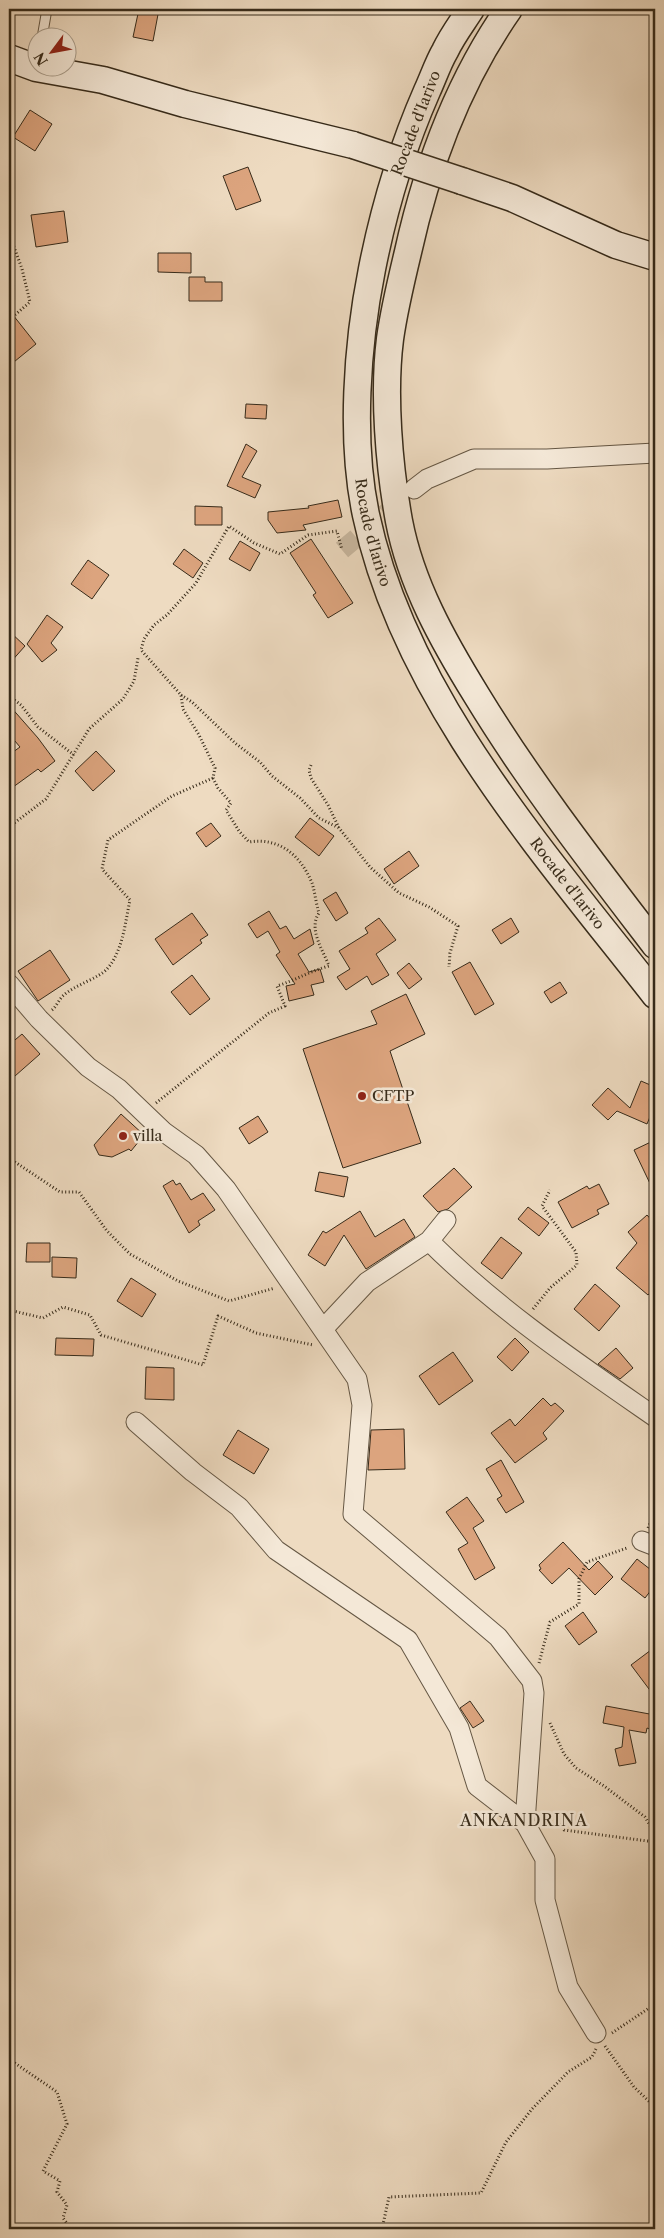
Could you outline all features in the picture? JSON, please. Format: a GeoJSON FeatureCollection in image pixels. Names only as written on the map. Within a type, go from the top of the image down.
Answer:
{"type":"FeatureCollection","features":[{"type":"Feature","properties":{"kind":"main road","name":"Rocade d'Iarivo"},"geometry":{"type":"LineString","coordinates":[[471,9],[444,51],[413,123],[390,195],[375,251],[364,312],[357,389],[359,456],[365,512],[380,572],[400,621],[429,678],[474,755],[540,848],[655,995]]}},
{"type":"Feature","properties":{"kind":"main road","name":"Rocade d'Iarivo"},"geometry":{"type":"LineString","coordinates":[[508,9],[465,81],[441,138],[415,222],[401,283],[390,340],[388,413],[399,522],[413,571],[430,613],[450,653],[493,723],[538,789],[655,945]]}},
{"type":"Feature","properties":{"kind":"main road"},"geometry":{"type":"LineString","coordinates":[[9,58],[28,62]]}},
{"type":"Feature","properties":{"kind":"main road"},"geometry":{"type":"LineString","coordinates":[[78,74],[185,104],[353,145],[512,198],[616,245],[655,257]]}},
{"type":"Feature","properties":{"kind":"street"},"geometry":{"type":"LineString","coordinates":[[414,489],[427,479],[474,459],[555,458],[655,453]]}},
{"type":"Feature","properties":{"kind":"street"},"geometry":{"type":"LineString","coordinates":[[9,984],[39,1019],[88,1066],[119,1089],[164,1132],[196,1155],[226,1189],[358,1379],[362,1405],[353,1514],[498,1637],[533,1687],[525,1823]]}},
{"type":"Feature","properties":{"kind":"street"},"geometry":{"type":"LineString","coordinates":[[324,1328],[367,1282],[429,1242],[446,1220]]}},
{"type":"Feature","properties":{"kind":"street"},"geometry":{"type":"LineString","coordinates":[[429,1242],[456,1269],[555,1347],[655,1417]]}},
{"type":"Feature","properties":{"kind":"street"},"geometry":{"type":"LineString","coordinates":[[136,1422],[192,1472],[239,1507],[276,1550],[408,1640],[460,1728],[477,1786],[525,1823],[544,1859],[545,1900],[568,1987],[599,2036]]}},
{"type":"Feature","properties":{"kind":"lane"},"geometry":{"type":"LineString","coordinates":[[44,28],[47,9]]}},
{"type":"Feature","properties":{"kind":"path"},"geometry":{"type":"LineString","coordinates":[[9,233],[22,269],[30,302],[9,320]]}},
{"type":"Feature","properties":{"kind":"path"},"geometry":{"type":"LineString","coordinates":[[339,828],[319,818],[300,798],[272,776],[260,762],[235,743],[192,702],[181,695],[141,650],[144,639],[154,625],[167,615],[196,583],[229,526],[254,543],[280,554],[308,535],[337,531],[342,550]]}},
{"type":"Feature","properties":{"kind":"path"},"geometry":{"type":"LineString","coordinates":[[9,827],[46,799],[89,729],[123,699],[134,682],[138,658]]}},
{"type":"Feature","properties":{"kind":"path"},"geometry":{"type":"LineString","coordinates":[[145,1114],[159,1100],[204,1067],[269,1013],[285,1006],[277,986],[303,977],[307,972],[329,966],[315,933],[314,920],[319,913],[312,884],[300,861],[288,848],[261,840],[249,842],[229,818],[226,810],[231,803],[218,788],[213,778],[215,768],[199,735],[183,709],[181,695]]}},
{"type":"Feature","properties":{"kind":"path"},"geometry":{"type":"LineString","coordinates":[[9,696],[21,705],[38,727],[74,755]]}},
{"type":"Feature","properties":{"kind":"path"},"geometry":{"type":"LineString","coordinates":[[311,765],[308,770],[311,778],[339,828],[370,867],[399,893],[430,906],[458,926],[450,953],[449,967]]}},
{"type":"Feature","properties":{"kind":"path"},"geometry":{"type":"LineString","coordinates":[[39,1019],[54,1008],[64,995],[85,981],[106,971],[114,960],[122,937],[130,900],[102,869],[108,840],[172,796],[213,778]]}},
{"type":"Feature","properties":{"kind":"path"},"geometry":{"type":"LineString","coordinates":[[9,1158],[60,1192],[79,1192],[108,1231],[130,1254],[178,1281],[229,1301],[282,1286]]}},
{"type":"Feature","properties":{"kind":"path"},"geometry":{"type":"LineString","coordinates":[[520,1319],[578,1265],[576,1252],[542,1206],[550,1190]]}},
{"type":"Feature","properties":{"kind":"path"},"geometry":{"type":"LineString","coordinates":[[9,1310],[43,1318],[63,1306],[90,1315],[101,1335],[203,1365],[218,1316],[256,1334],[314,1345]]}},
{"type":"Feature","properties":{"kind":"path"},"geometry":{"type":"LineString","coordinates":[[655,1500],[649,1544],[587,1562],[579,1579],[579,1604],[550,1622],[533,1687],[564,1754],[576,1768],[604,1786],[645,1817],[655,1834]]}},
{"type":"Feature","properties":{"kind":"path"},"geometry":{"type":"LineString","coordinates":[[525,1823],[532,1820],[561,1823],[564,1830],[655,1842]]}},
{"type":"Feature","properties":{"kind":"path"},"geometry":{"type":"LineString","coordinates":[[382,2229],[389,2197],[480,2193],[506,2142],[532,2109],[568,2072],[592,2057],[599,2036],[655,2004]]}},
{"type":"Feature","properties":{"kind":"path"},"geometry":{"type":"LineString","coordinates":[[599,2036],[634,2087],[655,2107]]}},
{"type":"Feature","properties":{"kind":"path"},"geometry":{"type":"LineString","coordinates":[[9,2059],[57,2092],[67,2124],[43,2171],[60,2181],[57,2192],[67,2205],[63,2218],[71,2229]]}},
{"type":"Feature","properties":{"kind":"building"},"geometry":{"type":"Polygon","coordinates":[[[139,9],[159,9],[153,41],[133,37],[139,9]]]}},
{"type":"Feature","properties":{"kind":"building"},"geometry":{"type":"Polygon","coordinates":[[[30,110],[52,124],[35,151],[13,137],[30,110]]]}},
{"type":"Feature","properties":{"kind":"building"},"geometry":{"type":"Polygon","coordinates":[[[248,167],[261,201],[236,210],[223,176],[248,167]]]}},
{"type":"Feature","properties":{"kind":"building"},"geometry":{"type":"Polygon","coordinates":[[[64,211],[68,242],[36,247],[31,215],[64,211]]]}},
{"type":"Feature","properties":{"kind":"building"},"geometry":{"type":"Polygon","coordinates":[[[158,253],[191,253],[191,273],[158,272],[158,253]]]}},
{"type":"Feature","properties":{"kind":"building"},"geometry":{"type":"Polygon","coordinates":[[[189,277],[205,277],[205,282],[222,282],[222,301],[189,301],[189,277]]]}},
{"type":"Feature","properties":{"kind":"building"},"geometry":{"type":"Polygon","coordinates":[[[9,310],[36,344],[9,366],[9,310]]]}},
{"type":"Feature","properties":{"kind":"building"},"geometry":{"type":"Polygon","coordinates":[[[246,404],[267,405],[266,419],[245,418],[246,404]]]}},
{"type":"Feature","properties":{"kind":"building"},"geometry":{"type":"Polygon","coordinates":[[[246,444],[257,451],[242,477],[261,485],[255,498],[227,486],[246,444]]]}},
{"type":"Feature","properties":{"kind":"building"},"geometry":{"type":"Polygon","coordinates":[[[338,500],[342,517],[303,525],[306,530],[277,533],[268,520],[268,512],[309,508],[308,506],[338,500]]]}},
{"type":"Feature","properties":{"kind":"building"},"geometry":{"type":"Polygon","coordinates":[[[195,506],[222,507],[222,525],[195,525],[195,506]]]}},
{"type":"Feature","properties":{"kind":"building"},"geometry":{"type":"Polygon","coordinates":[[[311,539],[353,603],[328,618],[313,595],[316,593],[290,553],[311,539]]]}},
{"type":"Feature","properties":{"kind":"building"},"geometry":{"type":"Polygon","coordinates":[[[240,541],[260,553],[250,571],[229,559],[240,541]]]}},
{"type":"Feature","properties":{"kind":"building"},"geometry":{"type":"Polygon","coordinates":[[[184,549],[203,563],[193,578],[173,564],[184,549]]]}},
{"type":"Feature","properties":{"kind":"building"},"geometry":{"type":"Polygon","coordinates":[[[88,560],[109,575],[92,599],[71,584],[88,560]]]}},
{"type":"Feature","properties":{"kind":"building"},"geometry":{"type":"Polygon","coordinates":[[[47,615],[63,627],[51,643],[57,650],[42,662],[27,644],[47,615]]]}},
{"type":"Feature","properties":{"kind":"building"},"geometry":{"type":"Polygon","coordinates":[[[9,631],[25,646],[9,664],[9,631]]]}},
{"type":"Feature","properties":{"kind":"building"},"geometry":{"type":"Polygon","coordinates":[[[9,705],[55,761],[41,772],[38,769],[9,790],[9,755],[20,747],[9,734],[9,705]]]}},
{"type":"Feature","properties":{"kind":"building"},"geometry":{"type":"Polygon","coordinates":[[[96,751],[115,771],[93,791],[75,771],[96,751]]]}},
{"type":"Feature","properties":{"kind":"building"},"geometry":{"type":"Polygon","coordinates":[[[310,818],[334,836],[319,856],[295,837],[310,818]]]}},
{"type":"Feature","properties":{"kind":"building"},"geometry":{"type":"Polygon","coordinates":[[[211,823],[221,836],[206,847],[196,833],[211,823]]]}},
{"type":"Feature","properties":{"kind":"building"},"geometry":{"type":"Polygon","coordinates":[[[409,851],[419,866],[394,884],[384,869],[409,851]]]}},
{"type":"Feature","properties":{"kind":"building"},"geometry":{"type":"Polygon","coordinates":[[[336,892],[348,913],[336,921],[323,900],[336,892]]]}},
{"type":"Feature","properties":{"kind":"building"},"geometry":{"type":"Polygon","coordinates":[[[269,911],[280,929],[286,926],[294,939],[310,929],[314,944],[298,954],[309,972],[320,969],[324,982],[311,985],[314,995],[289,1001],[286,986],[295,984],[276,955],[280,952],[268,931],[257,938],[248,924],[269,911]]]}},
{"type":"Feature","properties":{"kind":"building"},"geometry":{"type":"Polygon","coordinates":[[[192,913],[208,935],[200,940],[202,943],[173,965],[155,939],[192,913]]]}},
{"type":"Feature","properties":{"kind":"building"},"geometry":{"type":"Polygon","coordinates":[[[379,918],[396,940],[376,954],[389,975],[372,985],[367,976],[346,990],[337,977],[350,969],[339,951],[368,933],[365,928],[379,918]]]}},
{"type":"Feature","properties":{"kind":"building"},"geometry":{"type":"Polygon","coordinates":[[[511,918],[519,932],[501,944],[492,930],[511,918]]]}},
{"type":"Feature","properties":{"kind":"building"},"geometry":{"type":"Polygon","coordinates":[[[50,950],[70,980],[38,1001],[18,971],[50,950]]]}},
{"type":"Feature","properties":{"kind":"building"},"geometry":{"type":"Polygon","coordinates":[[[470,962],[494,1004],[475,1015],[452,972],[470,962]]]}},
{"type":"Feature","properties":{"kind":"building"},"geometry":{"type":"Polygon","coordinates":[[[409,963],[422,979],[409,989],[397,973],[409,963]]]}},
{"type":"Feature","properties":{"kind":"building"},"geometry":{"type":"Polygon","coordinates":[[[192,975],[210,999],[190,1015],[171,992],[192,975]]]}},
{"type":"Feature","properties":{"kind":"building"},"geometry":{"type":"Polygon","coordinates":[[[560,982],[567,993],[551,1003],[544,992],[560,982]]]}},
{"type":"Feature","properties":{"kind":"building","name":"CFTP"},"geometry":{"type":"Polygon","coordinates":[[[406,994],[425,1034],[390,1051],[421,1143],[343,1168],[303,1049],[377,1024],[371,1011],[406,994]]]}},
{"type":"Feature","properties":{"kind":"building"},"geometry":{"type":"Polygon","coordinates":[[[22,1034],[40,1054],[15,1076],[9,1069],[9,1045],[22,1034]]]}},
{"type":"Feature","properties":{"kind":"building"},"geometry":{"type":"Polygon","coordinates":[[[641,1081],[655,1087],[655,1105],[647,1124],[617,1111],[608,1120],[592,1105],[608,1088],[630,1108],[641,1081]]]}},
{"type":"Feature","properties":{"kind":"building","name":"villa"},"geometry":{"type":"Polygon","coordinates":[[[121,1114],[144,1135],[131,1151],[129,1149],[112,1157],[99,1155],[94,1145],[121,1114]]]}},
{"type":"Feature","properties":{"kind":"building"},"geometry":{"type":"Polygon","coordinates":[[[258,1116],[268,1132],[249,1144],[239,1128],[258,1116]]]}},
{"type":"Feature","properties":{"kind":"building"},"geometry":{"type":"Polygon","coordinates":[[[655,1140],[655,1194],[634,1150],[655,1140]]]}},
{"type":"Feature","properties":{"kind":"building"},"geometry":{"type":"Polygon","coordinates":[[[454,1168],[472,1187],[448,1209],[438,1212],[423,1196],[454,1168]]]}},
{"type":"Feature","properties":{"kind":"building"},"geometry":{"type":"Polygon","coordinates":[[[319,1172],[348,1177],[344,1197],[315,1191],[319,1172]]]}},
{"type":"Feature","properties":{"kind":"building"},"geometry":{"type":"Polygon","coordinates":[[[173,1180],[176,1185],[180,1183],[191,1200],[203,1193],[215,1210],[198,1221],[200,1225],[189,1233],[163,1186],[173,1180]]]}},
{"type":"Feature","properties":{"kind":"building"},"geometry":{"type":"Polygon","coordinates":[[[599,1184],[609,1204],[597,1210],[599,1214],[572,1228],[558,1202],[587,1186],[589,1189],[599,1184]]]}},
{"type":"Feature","properties":{"kind":"building"},"geometry":{"type":"Polygon","coordinates":[[[528,1207],[549,1223],[539,1236],[518,1219],[528,1207]]]}},
{"type":"Feature","properties":{"kind":"building"},"geometry":{"type":"Polygon","coordinates":[[[360,1211],[375,1237],[404,1219],[415,1237],[366,1269],[344,1235],[325,1266],[308,1255],[323,1231],[326,1233],[360,1211]]]}},
{"type":"Feature","properties":{"kind":"building"},"geometry":{"type":"Polygon","coordinates":[[[647,1215],[655,1224],[655,1287],[648,1295],[616,1268],[637,1243],[628,1232],[647,1215]]]}},
{"type":"Feature","properties":{"kind":"building"},"geometry":{"type":"Polygon","coordinates":[[[501,1237],[522,1253],[502,1279],[481,1263],[501,1237]]]}},
{"type":"Feature","properties":{"kind":"building"},"geometry":{"type":"Polygon","coordinates":[[[27,1243],[50,1243],[50,1262],[26,1262],[27,1243]]]}},
{"type":"Feature","properties":{"kind":"building"},"geometry":{"type":"Polygon","coordinates":[[[52,1257],[77,1258],[76,1278],[52,1277],[52,1257]]]}},
{"type":"Feature","properties":{"kind":"building"},"geometry":{"type":"Polygon","coordinates":[[[131,1278],[156,1294],[142,1317],[117,1301],[131,1278]]]}},
{"type":"Feature","properties":{"kind":"building"},"geometry":{"type":"Polygon","coordinates":[[[595,1284],[620,1306],[599,1331],[574,1309],[595,1284]]]}},
{"type":"Feature","properties":{"kind":"building"},"geometry":{"type":"Polygon","coordinates":[[[56,1338],[94,1339],[93,1356],[55,1355],[56,1338]]]}},
{"type":"Feature","properties":{"kind":"building"},"geometry":{"type":"Polygon","coordinates":[[[515,1338],[529,1352],[512,1371],[497,1357],[515,1338]]]}},
{"type":"Feature","properties":{"kind":"building"},"geometry":{"type":"Polygon","coordinates":[[[616,1348],[633,1368],[620,1379],[598,1364],[616,1348]]]}},
{"type":"Feature","properties":{"kind":"building"},"geometry":{"type":"Polygon","coordinates":[[[453,1352],[473,1381],[439,1405],[419,1376],[453,1352]]]}},
{"type":"Feature","properties":{"kind":"building"},"geometry":{"type":"Polygon","coordinates":[[[146,1367],[174,1368],[174,1400],[145,1399],[146,1367]]]}},
{"type":"Feature","properties":{"kind":"building"},"geometry":{"type":"Polygon","coordinates":[[[543,1398],[551,1406],[555,1403],[564,1411],[543,1433],[547,1439],[515,1463],[491,1433],[510,1419],[515,1426],[543,1398]]]}},
{"type":"Feature","properties":{"kind":"building"},"geometry":{"type":"Polygon","coordinates":[[[404,1429],[405,1469],[368,1470],[371,1430],[404,1429]]]}},
{"type":"Feature","properties":{"kind":"building"},"geometry":{"type":"Polygon","coordinates":[[[238,1430],[269,1449],[254,1474],[223,1455],[238,1430]]]}},
{"type":"Feature","properties":{"kind":"building"},"geometry":{"type":"Polygon","coordinates":[[[501,1460],[524,1502],[506,1513],[497,1499],[502,1496],[486,1469],[501,1460]]]}},
{"type":"Feature","properties":{"kind":"building"},"geometry":{"type":"Polygon","coordinates":[[[467,1497],[484,1521],[473,1528],[495,1568],[475,1580],[458,1549],[468,1543],[446,1512],[467,1497]]]}},
{"type":"Feature","properties":{"kind":"building"},"geometry":{"type":"Polygon","coordinates":[[[563,1542],[589,1570],[598,1561],[613,1577],[595,1595],[569,1568],[552,1584],[539,1570],[541,1569],[539,1565],[563,1542]]]}},
{"type":"Feature","properties":{"kind":"building"},"geometry":{"type":"Polygon","coordinates":[[[637,1559],[655,1573],[655,1585],[645,1598],[621,1579],[637,1559]]]}},
{"type":"Feature","properties":{"kind":"building"},"geometry":{"type":"Polygon","coordinates":[[[583,1612],[597,1632],[579,1645],[565,1626],[583,1612]]]}},
{"type":"Feature","properties":{"kind":"building"},"geometry":{"type":"Polygon","coordinates":[[[655,1647],[655,1697],[631,1665],[655,1647]]]}},
{"type":"Feature","properties":{"kind":"building"},"geometry":{"type":"Polygon","coordinates":[[[470,1701],[484,1721],[473,1728],[460,1708],[470,1701]]]}},
{"type":"Feature","properties":{"kind":"building"},"geometry":{"type":"Polygon","coordinates":[[[606,1706],[655,1715],[655,1731],[647,1728],[646,1733],[629,1730],[636,1763],[619,1766],[615,1749],[622,1747],[624,1727],[603,1723],[606,1706]]]}},
{"type":"Feature","properties":{"kind":"tunnel"},"geometry":{"type":"LineString","coordinates":[[342,550],[404,498]]}},
{"type":"Feature","properties":{"kind":"place","name":"CFTP"},"geometry":{"type":"Point","coordinates":[362,1096]}},
{"type":"Feature","properties":{"kind":"place","name":"villa"},"geometry":{"type":"Point","coordinates":[123,1136]}},
{"type":"Feature","properties":{"kind":"district","name":"ANKANDRINA"},"geometry":{"type":"Point","coordinates":[524,1820]}}]}
